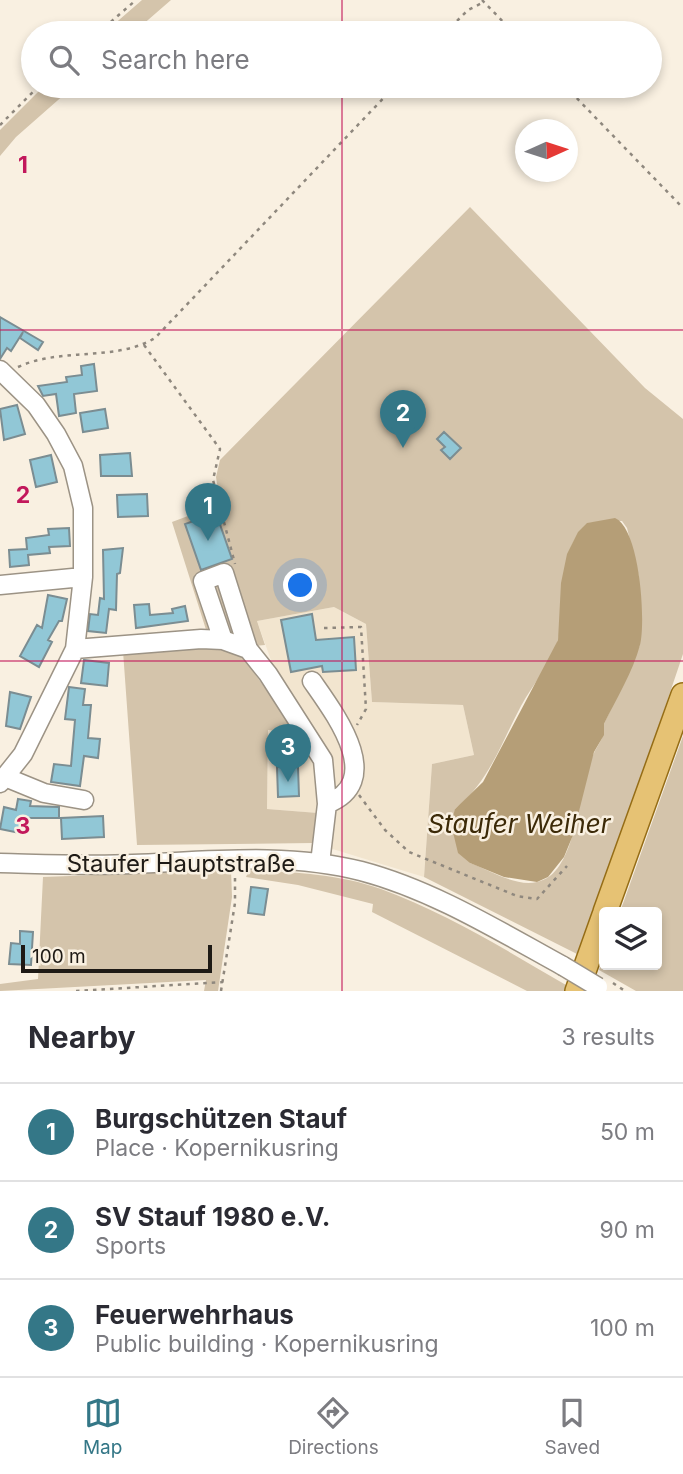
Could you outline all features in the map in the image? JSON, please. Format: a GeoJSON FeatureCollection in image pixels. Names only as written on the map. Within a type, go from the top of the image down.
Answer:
{"type":"FeatureCollection","features":[{"type":"Feature","properties":{"kind":"main road"},"geometry":{"type":"LineString","coordinates":[[607,907],[683,695]]}},
{"type":"Feature","properties":{"kind":"main road"},"geometry":{"type":"LineString","coordinates":[[596,986],[599,962]]}},
{"type":"Feature","properties":{"kind":"street"},"geometry":{"type":"LineString","coordinates":[[2,373],[36,405],[56,434],[73,466],[83,508],[83,577],[75,649],[23,754],[2,780],[44,793],[84,800]]}},
{"type":"Feature","properties":{"kind":"street"},"geometry":{"type":"LineString","coordinates":[[223,640],[203,581],[224,573],[248,649],[268,674],[323,760],[327,804],[320,863]]}},
{"type":"Feature","properties":{"kind":"street"},"geometry":{"type":"LineString","coordinates":[[0,585],[83,577]]}},
{"type":"Feature","properties":{"kind":"street"},"geometry":{"type":"LineString","coordinates":[[75,649],[223,640],[248,649]]}},
{"type":"Feature","properties":{"kind":"street"},"geometry":{"type":"LineString","coordinates":[[312,681],[349,737],[353,787],[344,797],[327,804]]}},
{"type":"Feature","properties":{"kind":"street","name":"Staufer Hauptstraße"},"geometry":{"type":"LineString","coordinates":[[0,863],[84,865],[235,861],[320,863],[361,871],[468,914],[596,986]]}},
{"type":"Feature","properties":{"kind":"path"},"geometry":{"type":"LineString","coordinates":[[112,21],[136,0]]}},
{"type":"Feature","properties":{"kind":"path"},"geometry":{"type":"LineString","coordinates":[[457,21],[483,1],[502,21]]}},
{"type":"Feature","properties":{"kind":"path"},"geometry":{"type":"LineString","coordinates":[[0,125],[28,98]]}},
{"type":"Feature","properties":{"kind":"path"},"geometry":{"type":"LineString","coordinates":[[2,373],[40,357],[144,344],[155,338],[384,98]]}},
{"type":"Feature","properties":{"kind":"path"},"geometry":{"type":"LineString","coordinates":[[577,98],[683,208]]}},
{"type":"Feature","properties":{"kind":"path"},"geometry":{"type":"LineString","coordinates":[[144,344],[220,449],[213,480],[236,563],[224,573]]}},
{"type":"Feature","properties":{"kind":"path"},"geometry":{"type":"LineString","coordinates":[[324,628],[361,627],[366,709],[349,737]]}},
{"type":"Feature","properties":{"kind":"path"},"geometry":{"type":"LineString","coordinates":[[353,787],[385,830],[409,852],[517,896],[537,900],[567,866]]}},
{"type":"Feature","properties":{"kind":"path"},"geometry":{"type":"LineString","coordinates":[[221,991],[234,903],[235,861]]}},
{"type":"Feature","properties":{"kind":"path"},"geometry":{"type":"LineString","coordinates":[[76,991],[223,982]]}},
{"type":"Feature","properties":{"kind":"path"},"geometry":{"type":"LineString","coordinates":[[596,986],[625,991]]}},
{"type":"Feature","properties":{"kind":"shaded area"},"geometry":{"type":"Polygon","coordinates":[[[142,0],[171,0],[147,21],[118,21],[142,0]]]}},
{"type":"Feature","properties":{"kind":"shaded area"},"geometry":{"type":"Polygon","coordinates":[[[32,98],[60,98],[16,137],[0,156],[0,130],[32,98]]]}},
{"type":"Feature","properties":{"kind":"shaded area"},"geometry":{"type":"Polygon","coordinates":[[[470,207],[645,388],[683,419],[683,654],[581,956],[424,877],[432,764],[474,755],[463,705],[372,702],[366,624],[334,607],[257,621],[265,645],[253,646],[208,636],[172,522],[220,504],[216,477],[220,460],[470,207]],[[622,521],[588,523],[577,536],[566,564],[561,625],[555,649],[521,706],[486,774],[455,809],[470,863],[511,880],[537,882],[551,875],[561,863],[569,846],[589,767],[602,737],[604,724],[640,645],[639,577],[627,528],[622,521]]]}},
{"type":"Feature","properties":{"kind":"shaded area"},"geometry":{"type":"Polygon","coordinates":[[[334,607],[366,624],[372,702],[463,705],[474,755],[432,764],[424,877],[313,843],[318,813],[267,809],[268,730],[297,733],[257,621],[334,607]]]}},
{"type":"Feature","properties":{"kind":"shaded area"},"geometry":{"type":"Polygon","coordinates":[[[210,644],[240,653],[297,733],[268,730],[267,809],[318,813],[313,843],[137,845],[123,651],[210,644]]]}},
{"type":"Feature","properties":{"kind":"shaded area"},"geometry":{"type":"Polygon","coordinates":[[[683,736],[683,991],[636,991],[599,970],[662,970],[662,907],[622,907],[683,736]]]}},
{"type":"Feature","properties":{"kind":"shaded area"},"geometry":{"type":"Polygon","coordinates":[[[231,870],[232,897],[218,991],[204,991],[206,980],[0,991],[0,984],[38,979],[43,877],[231,870]]]}},
{"type":"Feature","properties":{"kind":"shaded area"},"geometry":{"type":"Polygon","coordinates":[[[249,870],[332,877],[381,889],[429,909],[498,946],[566,985],[564,991],[527,991],[372,912],[373,904],[298,885],[246,877],[249,870]]]}},
{"type":"Feature","properties":{"kind":"water","name":"Staufer Weiher"},"geometry":{"type":"Polygon","coordinates":[[[615,518],[630,539],[639,577],[642,633],[637,655],[604,724],[604,735],[594,752],[573,835],[564,857],[548,877],[537,882],[504,877],[470,863],[458,853],[451,824],[455,809],[483,782],[558,640],[561,583],[567,554],[578,532],[587,523],[615,518]]]}},
{"type":"Feature","properties":{"kind":"building"},"geometry":{"type":"Polygon","coordinates":[[[0,317],[43,342],[38,350],[20,338],[23,332],[11,351],[7,348],[0,359],[0,317]]]}},
{"type":"Feature","properties":{"kind":"building"},"geometry":{"type":"Polygon","coordinates":[[[94,364],[97,391],[74,394],[76,413],[59,416],[56,394],[43,396],[38,386],[67,382],[66,377],[82,375],[81,366],[94,364]]]}},
{"type":"Feature","properties":{"kind":"building"},"geometry":{"type":"Polygon","coordinates":[[[17,405],[25,434],[4,440],[0,409],[17,405]]]}},
{"type":"Feature","properties":{"kind":"building"},"geometry":{"type":"Polygon","coordinates":[[[105,409],[108,428],[83,432],[80,413],[105,409]]]}},
{"type":"Feature","properties":{"kind":"building"},"geometry":{"type":"Polygon","coordinates":[[[444,432],[461,448],[450,459],[441,450],[445,447],[437,439],[444,432]]]}},
{"type":"Feature","properties":{"kind":"building"},"geometry":{"type":"Polygon","coordinates":[[[130,453],[132,476],[101,476],[100,455],[130,453]]]}},
{"type":"Feature","properties":{"kind":"building"},"geometry":{"type":"Polygon","coordinates":[[[51,455],[57,482],[36,487],[30,460],[51,455]]]}},
{"type":"Feature","properties":{"kind":"building"},"geometry":{"type":"Polygon","coordinates":[[[147,494],[148,516],[118,517],[117,495],[147,494]]]}},
{"type":"Feature","properties":{"kind":"building"},"geometry":{"type":"Polygon","coordinates":[[[216,513],[232,559],[201,570],[185,524],[216,513]]]}},
{"type":"Feature","properties":{"kind":"building"},"geometry":{"type":"Polygon","coordinates":[[[69,528],[70,546],[49,547],[50,553],[28,555],[29,565],[10,567],[9,550],[27,549],[26,538],[49,535],[48,529],[69,528]]]}},
{"type":"Feature","properties":{"kind":"building"},"geometry":{"type":"Polygon","coordinates":[[[123,548],[120,573],[117,574],[116,610],[109,609],[106,633],[88,631],[90,614],[98,615],[100,598],[104,599],[103,550],[123,548]]]}},
{"type":"Feature","properties":{"kind":"building"},"geometry":{"type":"Polygon","coordinates":[[[48,595],[67,599],[62,621],[59,621],[48,640],[52,642],[39,667],[20,656],[37,625],[42,628],[48,595]]]}},
{"type":"Feature","properties":{"kind":"building"},"geometry":{"type":"Polygon","coordinates":[[[149,604],[150,615],[173,613],[172,609],[185,606],[188,621],[136,628],[134,605],[149,604]]]}},
{"type":"Feature","properties":{"kind":"building"},"geometry":{"type":"Polygon","coordinates":[[[312,614],[316,640],[354,637],[356,670],[323,672],[322,666],[291,672],[281,620],[312,614]]]}},
{"type":"Feature","properties":{"kind":"building"},"geometry":{"type":"Polygon","coordinates":[[[84,660],[109,663],[107,686],[81,683],[84,660]]]}},
{"type":"Feature","properties":{"kind":"building"},"geometry":{"type":"Polygon","coordinates":[[[69,687],[85,689],[83,705],[91,705],[88,738],[100,739],[98,758],[84,756],[80,786],[51,782],[54,764],[71,766],[75,720],[65,719],[69,687]]]}},
{"type":"Feature","properties":{"kind":"building"},"geometry":{"type":"Polygon","coordinates":[[[10,692],[31,697],[20,729],[6,726],[10,692]]]}},
{"type":"Feature","properties":{"kind":"building"},"geometry":{"type":"Polygon","coordinates":[[[277,767],[298,767],[299,796],[278,797],[277,767]]]}},
{"type":"Feature","properties":{"kind":"building"},"geometry":{"type":"Polygon","coordinates":[[[18,799],[31,801],[30,806],[59,807],[59,818],[27,818],[25,834],[0,829],[4,807],[16,810],[18,799]]]}},
{"type":"Feature","properties":{"kind":"building"},"geometry":{"type":"Polygon","coordinates":[[[103,816],[104,837],[62,839],[61,818],[103,816]]]}},
{"type":"Feature","properties":{"kind":"building"},"geometry":{"type":"Polygon","coordinates":[[[251,887],[268,889],[264,915],[248,913],[251,887]]]}},
{"type":"Feature","properties":{"kind":"building"},"geometry":{"type":"Polygon","coordinates":[[[20,931],[33,932],[31,965],[9,964],[11,943],[20,944],[20,931]]]}},
{"type":"Feature","properties":{"kind":"place","name":"SV Stauf 1980 e.V."},"geometry":{"type":"Point","coordinates":[403,448]}},
{"type":"Feature","properties":{"kind":"place","name":"Burgschützen Stauf"},"geometry":{"type":"Point","coordinates":[208,541]}},
{"type":"Feature","properties":{"kind":"place","name":"Feuerwehrhaus"},"geometry":{"type":"Point","coordinates":[288,782]}}]}
